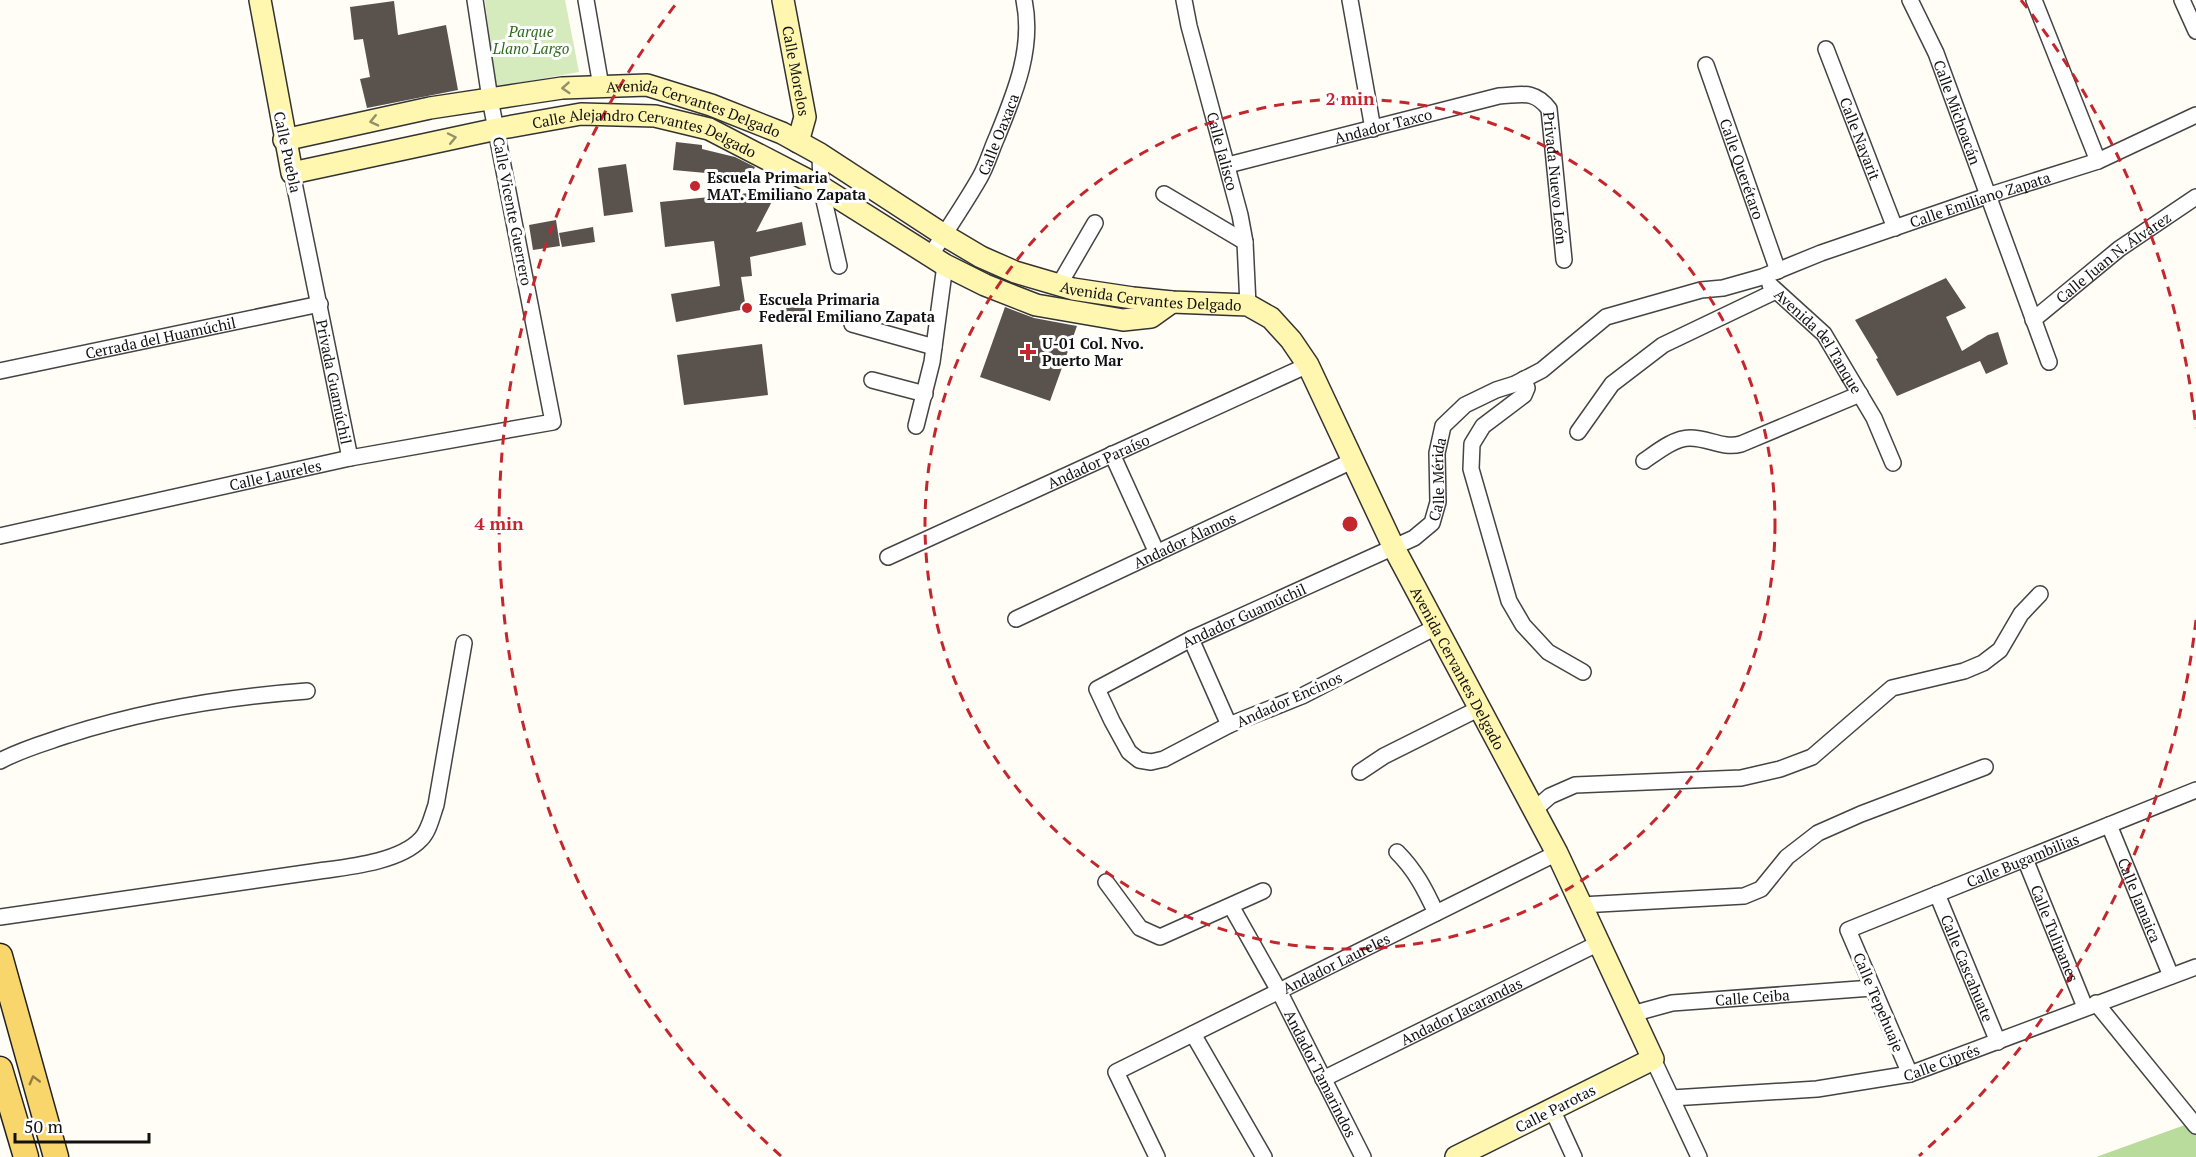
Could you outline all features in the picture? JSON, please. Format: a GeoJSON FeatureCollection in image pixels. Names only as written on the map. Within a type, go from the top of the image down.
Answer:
{"type":"FeatureCollection","features":[{"type":"Feature","properties":{"kind":"main road"},"geometry":{"type":"LineString","coordinates":[[0,956],[56,1157]]}},
{"type":"Feature","properties":{"kind":"main road"},"geometry":{"type":"LineString","coordinates":[[0,1069],[26,1157]]}},
{"type":"Feature","properties":{"kind":"street","name":"Calle Puebla"},"geometry":{"type":"LineString","coordinates":[[260,0],[284,140],[320,303]]}},
{"type":"Feature","properties":{"kind":"street","name":"Calle Vicente Guerrero"},"geometry":{"type":"LineString","coordinates":[[475,0],[490,99],[553,422]]}},
{"type":"Feature","properties":{"kind":"street"},"geometry":{"type":"LineString","coordinates":[[586,0],[601,86]]}},
{"type":"Feature","properties":{"kind":"street","name":"Calle Morelos"},"geometry":{"type":"LineString","coordinates":[[783,0],[805,117],[798,142]]}},
{"type":"Feature","properties":{"kind":"street","name":"Calle Oaxaca"},"geometry":{"type":"LineString","coordinates":[[916,426],[934,347],[938,260],[944,235],[981,177],[1011,103],[1027,44],[1027,16],[1024,0]]}},
{"type":"Feature","properties":{"kind":"street","name":"Calle Jalisco"},"geometry":{"type":"LineString","coordinates":[[1184,0],[1189,26],[1228,165],[1245,242],[1248,305]]}},
{"type":"Feature","properties":{"kind":"street"},"geometry":{"type":"LineString","coordinates":[[1350,0],[1373,129]]}},
{"type":"Feature","properties":{"kind":"street","name":"Calle Michoacán"},"geometry":{"type":"LineString","coordinates":[[1910,0],[1936,53],[2049,362]]}},
{"type":"Feature","properties":{"kind":"street"},"geometry":{"type":"LineString","coordinates":[[2034,0],[2098,162]]}},
{"type":"Feature","properties":{"kind":"street"},"geometry":{"type":"LineString","coordinates":[[2182,0],[2196,31]]}},
{"type":"Feature","properties":{"kind":"street","name":"Calle Nayarit"},"geometry":{"type":"LineString","coordinates":[[1826,49],[1895,228]]}},
{"type":"Feature","properties":{"kind":"street","name":"Calle Querétaro"},"geometry":{"type":"LineString","coordinates":[[1706,65],[1778,271]]}},
{"type":"Feature","properties":{"kind":"street","name":"Avenida Cervantes Delgado"},"geometry":{"type":"LineString","coordinates":[[284,140],[430,108],[562,88],[646,85],[720,108],[782,132],[820,154],[944,235],[998,264],[1066,287],[1172,302],[1248,305],[1271,318],[1291,340],[1308,365],[1394,548],[1557,853],[1699,1157]]}},
{"type":"Feature","properties":{"kind":"street","name":"Andador Taxco"},"geometry":{"type":"LineString","coordinates":[[1228,165],[1499,96],[1528,94],[1541,98]]}},
{"type":"Feature","properties":{"kind":"street","name":"Privada Nuevo León"},"geometry":{"type":"LineString","coordinates":[[1541,98],[1549,109],[1564,260]]}},
{"type":"Feature","properties":{"kind":"street","name":"Calle Alejandro Cervantes Delgado"},"geometry":{"type":"LineString","coordinates":[[292,173],[497,129],[581,114],[655,116],[709,129],[821,187],[938,260],[985,285],[1036,305],[1123,320],[1151,317],[1172,302]]}},
{"type":"Feature","properties":{"kind":"street","name":"Calle Emiliano Zapata"},"geometry":{"type":"LineString","coordinates":[[1762,277],[1987,196],[2098,162],[2196,115]]}},
{"type":"Feature","properties":{"kind":"street"},"geometry":{"type":"LineString","coordinates":[[820,154],[821,187],[839,266]]}},
{"type":"Feature","properties":{"kind":"street"},"geometry":{"type":"LineString","coordinates":[[1164,194],[1245,242]]}},
{"type":"Feature","properties":{"kind":"street","name":"Calle Juan N. Álvarez"},"geometry":{"type":"LineString","coordinates":[[2033,320],[2119,249],[2196,197]]}},
{"type":"Feature","properties":{"kind":"street"},"geometry":{"type":"LineString","coordinates":[[1069,311],[1066,287],[1095,223]]}},
{"type":"Feature","properties":{"kind":"street","name":"Avenida del Tanque"},"geometry":{"type":"LineString","coordinates":[[1443,426],[1465,405],[1542,370],[1606,317],[1701,290],[1723,288],[1762,277],[1824,334],[1860,394],[1731,446],[1689,438],[1671,443],[1644,461]]}},
{"type":"Feature","properties":{"kind":"street"},"geometry":{"type":"LineString","coordinates":[[1578,432],[1612,384],[1663,345],[1776,291]]}},
{"type":"Feature","properties":{"kind":"street","name":"Cerrada del Huamúchil"},"geometry":{"type":"LineString","coordinates":[[0,371],[320,303]]}},
{"type":"Feature","properties":{"kind":"street","name":"Privada Guamúchil"},"geometry":{"type":"LineString","coordinates":[[320,303],[350,458]]}},
{"type":"Feature","properties":{"kind":"street"},"geometry":{"type":"LineString","coordinates":[[852,324],[934,347]]}},
{"type":"Feature","properties":{"kind":"street","name":"Andador Paraíso"},"geometry":{"type":"LineString","coordinates":[[888,557],[1308,365]]}},
{"type":"Feature","properties":{"kind":"street"},"geometry":{"type":"LineString","coordinates":[[1524,379],[1527,388],[1524,394],[1483,426],[1473,444],[1471,469],[1509,601],[1523,626],[1548,652],[1583,672]]}},
{"type":"Feature","properties":{"kind":"street"},"geometry":{"type":"LineString","coordinates":[[872,380],[925,394]]}},
{"type":"Feature","properties":{"kind":"street"},"geometry":{"type":"LineString","coordinates":[[1860,394],[1874,418],[1893,463]]}},
{"type":"Feature","properties":{"kind":"street","name":"Calle Laureles"},"geometry":{"type":"LineString","coordinates":[[0,536],[350,458],[553,422]]}},
{"type":"Feature","properties":{"kind":"street","name":"Calle Mérida"},"geometry":{"type":"LineString","coordinates":[[1394,548],[1414,538],[1432,523],[1438,502],[1437,453],[1443,426]]}},
{"type":"Feature","properties":{"kind":"street"},"geometry":{"type":"LineString","coordinates":[[1112,454],[1157,553]]}},
{"type":"Feature","properties":{"kind":"street","name":"Andador Álamos"},"geometry":{"type":"LineString","coordinates":[[1016,619],[1352,461]]}},
{"type":"Feature","properties":{"kind":"street","name":"Andador Guamúchil"},"geometry":{"type":"LineString","coordinates":[[1139,760],[1129,752],[1097,689],[1191,639],[1394,548]]}},
{"type":"Feature","properties":{"kind":"street"},"geometry":{"type":"LineString","coordinates":[[1534,810],[1550,796],[1575,785],[1741,778],[1780,769],[1812,757],[1892,688],[1964,671],[1983,663],[2000,650],[2021,614],[2040,594]]}},
{"type":"Feature","properties":{"kind":"street","name":"Andador Encinos"},"geometry":{"type":"LineString","coordinates":[[1139,760],[1151,762],[1164,759],[1229,725],[1302,696],[1436,627]]}},
{"type":"Feature","properties":{"kind":"street"},"geometry":{"type":"LineString","coordinates":[[1191,639],[1229,725]]}},
{"type":"Feature","properties":{"kind":"street"},"geometry":{"type":"LineString","coordinates":[[0,917],[319,872],[356,866],[403,852],[420,840],[427,830],[436,805],[464,643]]}},
{"type":"Feature","properties":{"kind":"street"},"geometry":{"type":"LineString","coordinates":[[0,761],[18,751],[159,710],[245,696],[307,692]]}},
{"type":"Feature","properties":{"kind":"street"},"geometry":{"type":"LineString","coordinates":[[1360,772],[1384,756],[1480,708]]}},
{"type":"Feature","properties":{"kind":"street"},"geometry":{"type":"LineString","coordinates":[[1581,905],[1744,896],[1761,889],[1787,856],[1818,833],[1985,766]]}},
{"type":"Feature","properties":{"kind":"street","name":"Calle Bugambilias"},"geometry":{"type":"LineString","coordinates":[[1848,930],[2196,790]]}},
{"type":"Feature","properties":{"kind":"street","name":"Calle Jamaica"},"geometry":{"type":"LineString","coordinates":[[2109,825],[2171,976]]}},
{"type":"Feature","properties":{"kind":"street"},"geometry":{"type":"LineString","coordinates":[[1397,852],[1422,882],[1436,913]]}},
{"type":"Feature","properties":{"kind":"street","name":"Andador Laureles"},"geometry":{"type":"LineString","coordinates":[[1157,1157],[1116,1072],[1557,853]]}},
{"type":"Feature","properties":{"kind":"street","name":"Calle Tulipanes"},"geometry":{"type":"LineString","coordinates":[[2025,859],[2090,1005],[2193,1123]]}},
{"type":"Feature","properties":{"kind":"street"},"geometry":{"type":"LineString","coordinates":[[1106,882],[1140,927],[1160,937],[1263,891]]}},
{"type":"Feature","properties":{"kind":"street","name":"Calle Cascahuate"},"geometry":{"type":"LineString","coordinates":[[1937,894],[1998,1042]]}},
{"type":"Feature","properties":{"kind":"street","name":"Andador Tamarindos"},"geometry":{"type":"LineString","coordinates":[[1231,906],[1279,991],[1363,1157]]}},
{"type":"Feature","properties":{"kind":"street","name":"Calle Tepehuaje"},"geometry":{"type":"LineString","coordinates":[[1848,930],[1910,1074]]}},
{"type":"Feature","properties":{"kind":"street","name":"Andador Jacarandas"},"geometry":{"type":"LineString","coordinates":[[1323,1079],[1599,942]]}},
{"type":"Feature","properties":{"kind":"street","name":"Calle Ciprés"},"geometry":{"type":"LineString","coordinates":[[1672,1098],[1817,1089],[1910,1074],[2196,967]]}},
{"type":"Feature","properties":{"kind":"street","name":"Calle Ceiba"},"geometry":{"type":"LineString","coordinates":[[1632,1014],[1672,1003],[1872,988]]}},
{"type":"Feature","properties":{"kind":"street"},"geometry":{"type":"LineString","coordinates":[[1192,1034],[1264,1157]]}},
{"type":"Feature","properties":{"kind":"street","name":"Calle Parotas"},"geometry":{"type":"LineString","coordinates":[[1469,1154],[1552,1109],[1653,1059]]}},
{"type":"Feature","properties":{"kind":"street"},"geometry":{"type":"LineString","coordinates":[[1552,1109],[1574,1157]]}},
{"type":"Feature","properties":{"kind":"green space","name":"Parque Llano Largo"},"geometry":{"type":"Polygon","coordinates":[[[485,0],[565,0],[579,72],[495,87],[485,0]]]}},
{"type":"Feature","properties":{"kind":"green space"},"geometry":{"type":"Polygon","coordinates":[[[2196,1121],[2196,1157],[2096,1157],[2196,1121]]]}},
{"type":"Feature","properties":{"kind":"building"},"geometry":{"type":"Polygon","coordinates":[[[394,1],[398,35],[446,25],[458,90],[367,108],[360,79],[370,77],[363,39],[354,40],[350,7],[394,1]]]}},
{"type":"Feature","properties":{"kind":"building"},"geometry":{"type":"Polygon","coordinates":[[[676,142],[702,145],[702,149],[735,157],[755,167],[750,177],[673,170],[676,142]]]}},
{"type":"Feature","properties":{"kind":"building"},"geometry":{"type":"Polygon","coordinates":[[[626,164],[633,212],[604,216],[598,168],[626,164]]]}},
{"type":"Feature","properties":{"kind":"building"},"geometry":{"type":"Polygon","coordinates":[[[778,190],[756,232],[802,222],[806,245],[750,257],[752,276],[741,277],[746,309],[676,322],[671,294],[720,286],[714,241],[665,247],[660,202],[778,190]]]}},
{"type":"Feature","properties":{"kind":"building"},"geometry":{"type":"Polygon","coordinates":[[[556,220],[560,246],[533,250],[529,225],[556,220]]]}},
{"type":"Feature","properties":{"kind":"building"},"geometry":{"type":"Polygon","coordinates":[[[593,227],[595,242],[562,247],[559,233],[593,227]]]}},
{"type":"Feature","properties":{"kind":"building"},"geometry":{"type":"Polygon","coordinates":[[[1946,278],[1966,308],[1946,317],[1962,351],[1988,335],[1998,332],[2008,364],[1986,374],[1980,361],[1897,396],[1855,320],[1946,278]]]}},
{"type":"Feature","properties":{"kind":"building"},"geometry":{"type":"Polygon","coordinates":[[[806,293],[811,309],[784,317],[779,300],[806,293]]]}},
{"type":"Feature","properties":{"kind":"building","name":"U-01 Col. Nvo. Puerto Mar"},"geometry":{"type":"Polygon","coordinates":[[[1005,307],[1034,318],[1077,326],[1050,401],[980,377],[1005,307]]]}},
{"type":"Feature","properties":{"kind":"building"},"geometry":{"type":"Polygon","coordinates":[[[762,344],[768,395],[684,405],[677,355],[762,344]]]}},
{"type":"Feature","properties":{"kind":"place","name":"Escuela Primaria MAT. Emiliano Zapata"},"geometry":{"type":"Point","coordinates":[695,186]}},
{"type":"Feature","properties":{"kind":"place","name":"Escuela Primaria Federal Emiliano Zapata"},"geometry":{"type":"Point","coordinates":[747,308]}},
{"type":"Feature","properties":{"kind":"place","name":"U-01 Col. Nvo. Puerto Mar"},"geometry":{"type":"Point","coordinates":[1028,352]}}]}
